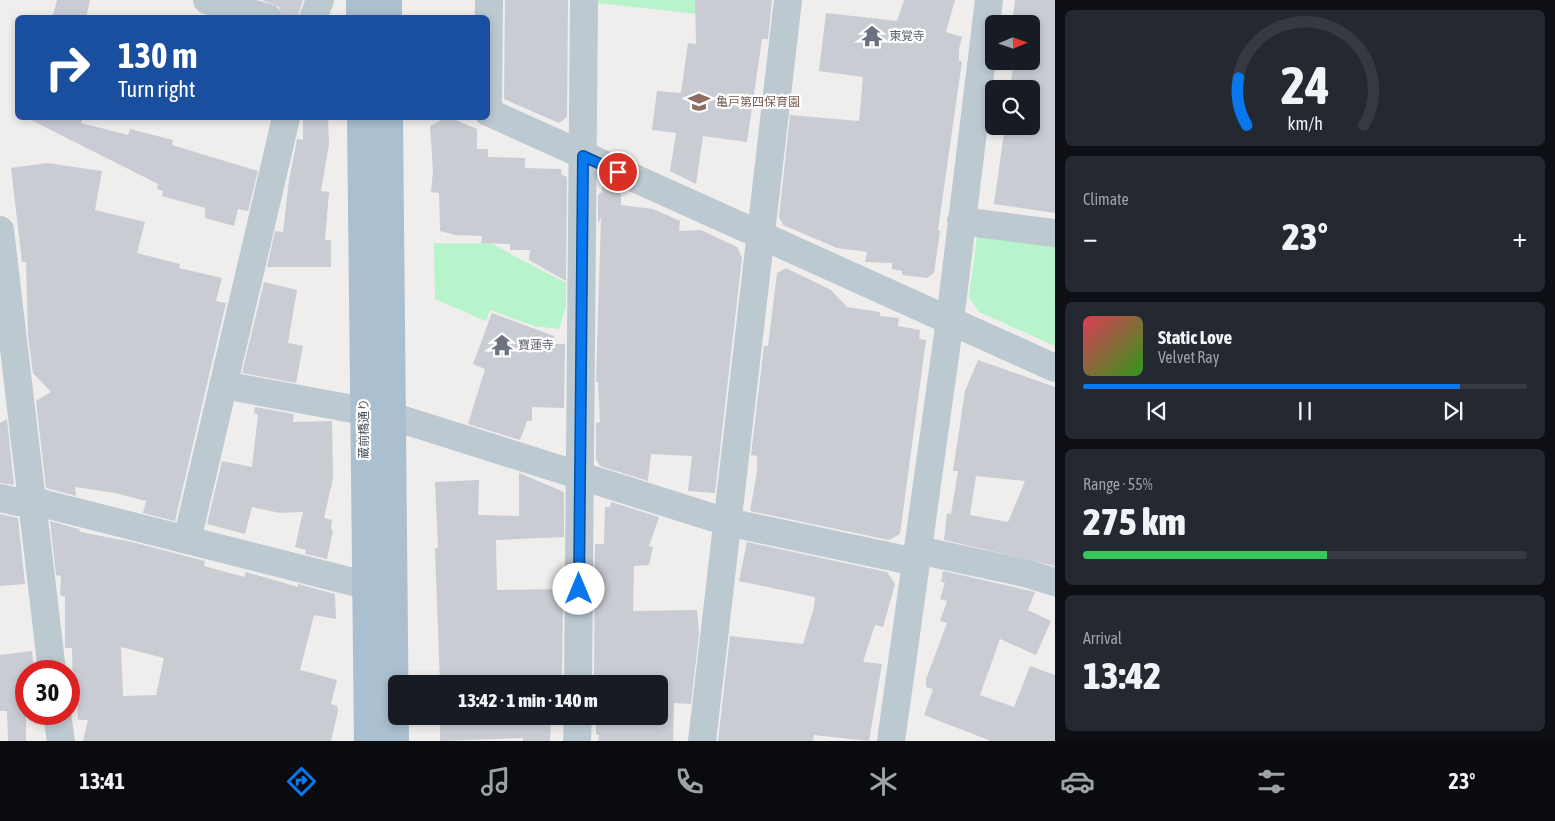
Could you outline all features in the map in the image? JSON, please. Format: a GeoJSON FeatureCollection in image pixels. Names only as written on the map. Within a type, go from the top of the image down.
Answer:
{"type":"FeatureCollection","features":[{"type":"Feature","properties":{"kind":"main road"},"geometry":{"type":"LineString","coordinates":[[360,0],[360,15]]}},
{"type":"Feature","properties":{"kind":"main road"},"geometry":{"type":"LineString","coordinates":[[388,0],[388,15]]}},
{"type":"Feature","properties":{"kind":"main road","name":"蔵前橋通り"},"geometry":{"type":"LineString","coordinates":[[360,120],[368,741]]}},
{"type":"Feature","properties":{"kind":"main road"},"geometry":{"type":"LineString","coordinates":[[389,120],[395,741]]}},
{"type":"Feature","properties":{"kind":"street"},"geometry":{"type":"LineString","coordinates":[[207,0],[258,15]]}},
{"type":"Feature","properties":{"kind":"street"},"geometry":{"type":"LineString","coordinates":[[314,15],[320,0]]}},
{"type":"Feature","properties":{"kind":"street"},"geometry":{"type":"LineString","coordinates":[[489,0],[489,15]]}},
{"type":"Feature","properties":{"kind":"street"},"geometry":{"type":"LineString","coordinates":[[578,675],[584,0]]}},
{"type":"Feature","properties":{"kind":"street"},"geometry":{"type":"LineString","coordinates":[[702,741],[788,0]]}},
{"type":"Feature","properties":{"kind":"street"},"geometry":{"type":"LineString","coordinates":[[891,741],[950,320],[989,0]]}},
{"type":"Feature","properties":{"kind":"street"},"geometry":{"type":"LineString","coordinates":[[490,111],[583,156],[1055,368]]}},
{"type":"Feature","properties":{"kind":"street"},"geometry":{"type":"LineString","coordinates":[[187,540],[286,120]]}},
{"type":"Feature","properties":{"kind":"street"},"geometry":{"type":"LineString","coordinates":[[961,221],[1055,233]]}},
{"type":"Feature","properties":{"kind":"street"},"geometry":{"type":"LineString","coordinates":[[0,230],[2,268],[33,502],[51,660]]}},
{"type":"Feature","properties":{"kind":"street"},"geometry":{"type":"LineString","coordinates":[[223,385],[391,416],[728,522],[917,556],[1025,572],[1055,582]]}},
{"type":"Feature","properties":{"kind":"street"},"geometry":{"type":"LineString","coordinates":[[0,498],[18,502],[33,502],[365,585]]}},
{"type":"Feature","properties":{"kind":"street"},"geometry":{"type":"LineString","coordinates":[[58,725],[60,741]]}},
{"type":"Feature","properties":{"kind":"street"},"geometry":{"type":"LineString","coordinates":[[578,725],[578,741]]}},
{"type":"Feature","properties":{"kind":"green space"},"geometry":{"type":"Polygon","coordinates":[[[597,0],[718,0],[716,16],[597,3],[597,0]]]}},
{"type":"Feature","properties":{"kind":"green space"},"geometry":{"type":"Polygon","coordinates":[[[977,237],[1055,243],[1055,346],[979,312],[969,297],[977,237]]]}},
{"type":"Feature","properties":{"kind":"green space"},"geometry":{"type":"Polygon","coordinates":[[[434,243],[490,243],[566,283],[566,306],[559,329],[534,326],[490,310],[486,321],[435,299],[434,243]]]}},
{"type":"Feature","properties":{"kind":"building"},"geometry":{"type":"Polygon","coordinates":[[[57,0],[90,0],[87,15],[53,15],[57,0]]]}},
{"type":"Feature","properties":{"kind":"building"},"geometry":{"type":"Polygon","coordinates":[[[262,0],[303,0],[298,15],[282,15],[279,7],[262,0]]]}},
{"type":"Feature","properties":{"kind":"building"},"geometry":{"type":"Polygon","coordinates":[[[505,0],[568,0],[567,117],[559,123],[504,99],[505,0]]]}},
{"type":"Feature","properties":{"kind":"building"},"geometry":{"type":"Polygon","coordinates":[[[695,0],[772,0],[768,39],[762,39],[747,142],[703,136],[696,184],[670,171],[676,133],[652,130],[657,91],[681,93],[688,43],[696,44],[695,0]]]}},
{"type":"Feature","properties":{"kind":"building"},"geometry":{"type":"Polygon","coordinates":[[[904,0],[955,0],[946,32],[962,37],[959,61],[962,61],[938,230],[940,231],[934,273],[927,278],[902,275],[902,271],[892,269],[892,263],[865,262],[867,252],[837,248],[783,225],[779,217],[790,115],[859,121],[863,77],[819,71],[826,13],[897,21],[904,0]]]}},
{"type":"Feature","properties":{"kind":"building"},"geometry":{"type":"Polygon","coordinates":[[[1015,0],[1055,0],[1055,213],[994,204],[1004,135],[1040,135],[1040,80],[1011,80],[1013,70],[1040,70],[1040,15],[1013,15],[1015,0]]]}},
{"type":"Feature","properties":{"kind":"building"},"geometry":{"type":"Polygon","coordinates":[[[31,120],[82,120],[81,123],[128,135],[130,129],[173,140],[172,145],[258,171],[248,211],[238,209],[234,226],[205,218],[205,208],[162,196],[163,191],[157,189],[158,184],[31,120]]]}},
{"type":"Feature","properties":{"kind":"building"},"geometry":{"type":"Polygon","coordinates":[[[303,120],[328,120],[329,144],[321,191],[329,192],[325,240],[331,240],[331,267],[267,267],[275,231],[283,232],[289,180],[297,139],[303,140],[303,120]]]}},
{"type":"Feature","properties":{"kind":"building"},"geometry":{"type":"Polygon","coordinates":[[[441,120],[456,120],[477,129],[477,149],[488,149],[488,157],[525,158],[525,168],[561,169],[562,175],[566,176],[567,181],[566,281],[529,260],[530,250],[510,250],[510,244],[481,243],[482,236],[455,235],[440,231],[439,193],[431,192],[433,171],[430,126],[441,120]]]}},
{"type":"Feature","properties":{"kind":"building"},"geometry":{"type":"Polygon","coordinates":[[[47,163],[102,171],[95,210],[145,222],[137,253],[180,264],[179,268],[222,278],[216,301],[226,303],[175,521],[143,513],[146,501],[115,493],[75,487],[76,496],[46,488],[36,401],[51,392],[33,373],[28,336],[26,262],[22,262],[11,168],[47,163]]]}},
{"type":"Feature","properties":{"kind":"building"},"geometry":{"type":"Polygon","coordinates":[[[612,185],[617,187],[615,191],[621,194],[621,205],[653,209],[680,221],[679,231],[701,230],[737,247],[742,258],[715,493],[688,491],[692,456],[651,454],[648,481],[600,466],[596,459],[596,423],[600,422],[598,382],[596,382],[601,217],[598,224],[598,195],[602,192],[602,186],[608,188],[612,185]]]}},
{"type":"Feature","properties":{"kind":"building"},"geometry":{"type":"Polygon","coordinates":[[[786,268],[831,290],[847,307],[880,312],[880,316],[899,318],[898,326],[920,330],[919,339],[926,340],[900,534],[889,540],[750,511],[757,472],[757,456],[751,455],[764,346],[768,346],[777,273],[786,268]]]}},
{"type":"Feature","properties":{"kind":"building"},"geometry":{"type":"Polygon","coordinates":[[[264,282],[297,290],[288,343],[303,346],[296,383],[242,373],[264,282]]]}},
{"type":"Feature","properties":{"kind":"building"},"geometry":{"type":"Polygon","coordinates":[[[492,313],[554,336],[555,344],[565,344],[564,408],[532,407],[532,421],[527,421],[520,440],[468,424],[485,369],[473,364],[492,313]]]}},
{"type":"Feature","properties":{"kind":"building"},"geometry":{"type":"Polygon","coordinates":[[[978,360],[1055,387],[1055,566],[944,540],[947,513],[951,514],[958,471],[953,471],[965,391],[978,360]],[[976,476],[970,515],[1008,522],[1025,481],[976,476]]]}},
{"type":"Feature","properties":{"kind":"building"},"geometry":{"type":"Polygon","coordinates":[[[255,407],[294,414],[293,422],[332,421],[333,478],[324,518],[332,520],[331,529],[333,531],[327,559],[305,554],[306,550],[295,547],[303,512],[280,513],[252,507],[245,534],[207,524],[222,461],[252,467],[258,415],[254,413],[255,407]]]}},
{"type":"Feature","properties":{"kind":"building"},"geometry":{"type":"Polygon","coordinates":[[[7,419],[14,485],[0,483],[0,423],[7,419]]]}},
{"type":"Feature","properties":{"kind":"building"},"geometry":{"type":"Polygon","coordinates":[[[519,473],[564,492],[564,537],[496,540],[497,590],[563,589],[562,675],[440,675],[435,549],[438,547],[435,482],[479,480],[478,515],[519,516],[519,473]]]}},
{"type":"Feature","properties":{"kind":"building"},"geometry":{"type":"Polygon","coordinates":[[[611,502],[659,517],[649,546],[653,547],[649,565],[634,566],[633,611],[697,610],[699,634],[691,704],[674,703],[673,741],[598,741],[599,735],[596,735],[596,725],[668,725],[668,675],[594,675],[595,544],[604,544],[605,507],[610,507],[611,502]]]}},
{"type":"Feature","properties":{"kind":"building"},"geometry":{"type":"Polygon","coordinates":[[[0,514],[18,518],[25,584],[0,586],[0,514]]]}},
{"type":"Feature","properties":{"kind":"building"},"geometry":{"type":"Polygon","coordinates":[[[50,521],[79,529],[80,532],[132,542],[205,561],[204,566],[244,577],[246,572],[298,587],[298,584],[335,594],[336,619],[314,615],[300,670],[337,680],[331,704],[337,706],[338,711],[331,741],[83,741],[88,720],[80,720],[80,660],[72,660],[72,648],[65,648],[65,597],[60,595],[61,576],[56,575],[50,521]],[[121,647],[123,696],[156,695],[164,658],[121,647]]]}},
{"type":"Feature","properties":{"kind":"building"},"geometry":{"type":"Polygon","coordinates":[[[747,542],[887,572],[895,584],[883,627],[875,625],[863,662],[882,664],[869,741],[814,735],[813,741],[718,741],[730,636],[803,644],[814,608],[815,597],[739,581],[747,542]]]}},
{"type":"Feature","properties":{"kind":"building"},"geometry":{"type":"Polygon","coordinates":[[[943,571],[1035,592],[1028,610],[1051,621],[1036,655],[1000,639],[980,695],[1014,707],[1030,666],[1055,675],[1055,741],[991,741],[924,715],[933,689],[926,687],[926,679],[947,623],[940,621],[947,601],[940,599],[945,583],[941,582],[943,571]]]}},
{"type":"Feature","properties":{"kind":"building"},"geometry":{"type":"Polygon","coordinates":[[[32,651],[33,660],[15,660],[15,725],[26,725],[26,741],[8,741],[7,711],[0,711],[0,655],[32,651]]]}},
{"type":"Feature","properties":{"kind":"building"},"geometry":{"type":"Polygon","coordinates":[[[440,725],[551,725],[550,741],[523,741],[523,738],[440,741],[440,725]]]}},
{"type":"Feature","properties":{"kind":"place","name":"東覚寺"},"geometry":{"type":"Point","coordinates":[872,36]}},
{"type":"Feature","properties":{"kind":"place","name":"亀戸第四保育園"},"geometry":{"type":"Point","coordinates":[699,102]}},
{"type":"Feature","properties":{"kind":"place","name":"寶蓮寺"},"geometry":{"type":"Point","coordinates":[502,345]}},
{"type":"Feature","properties":{"kind":"route"},"geometry":{"type":"LineString","coordinates":[[579,589],[583,156],[618,172]]}}]}
